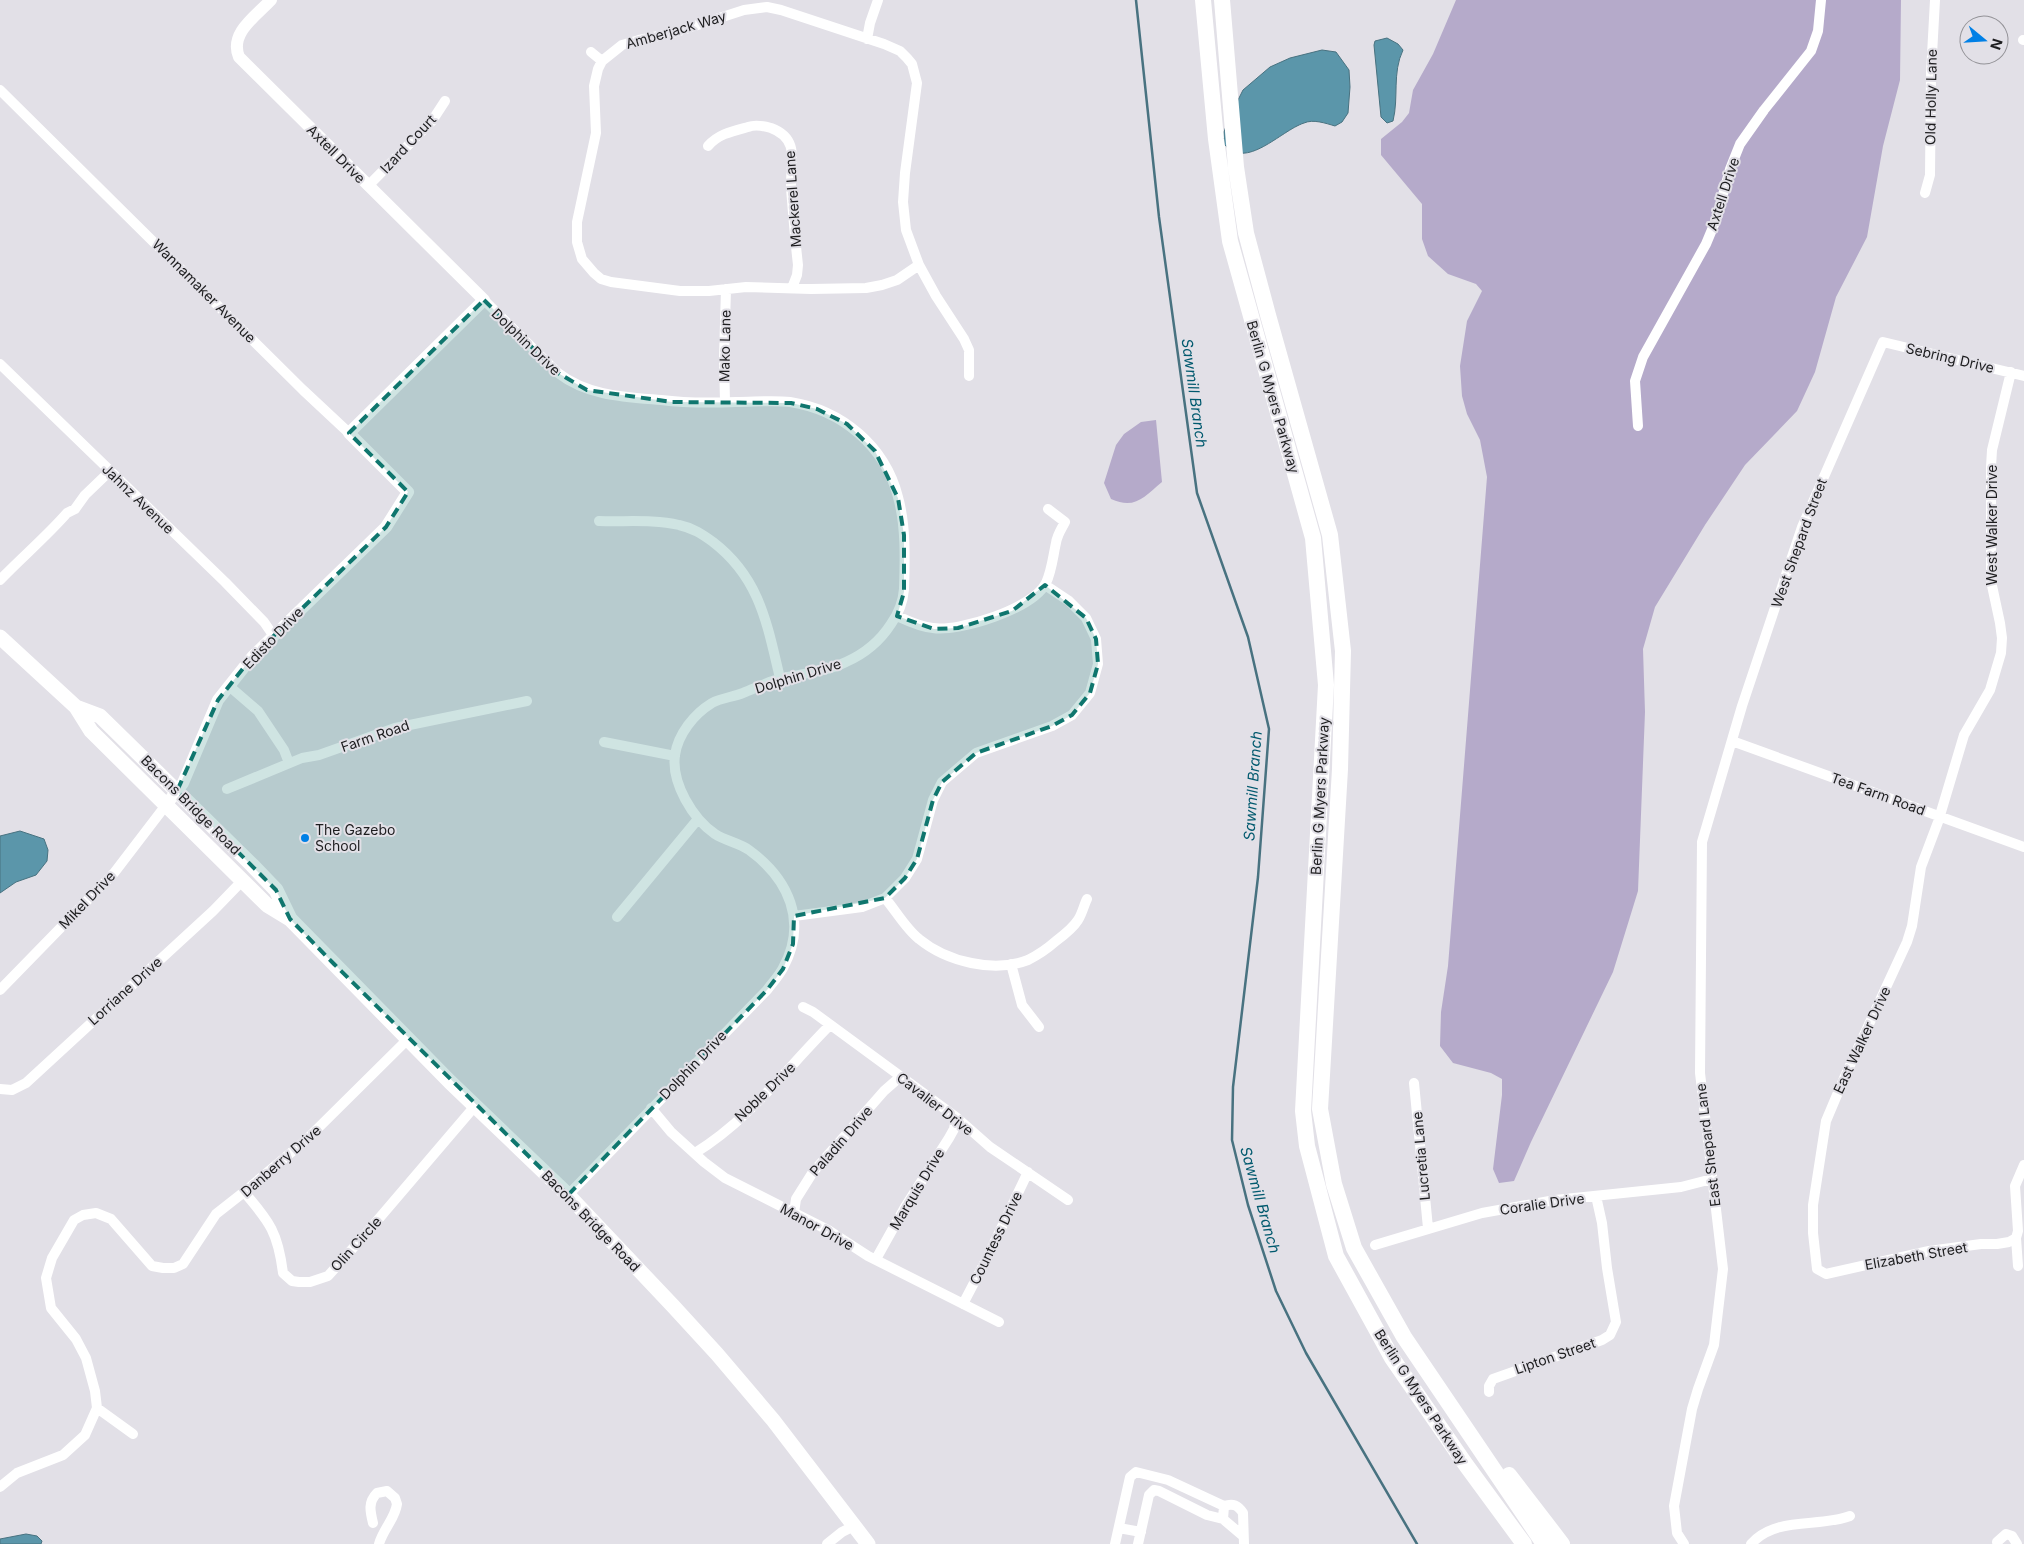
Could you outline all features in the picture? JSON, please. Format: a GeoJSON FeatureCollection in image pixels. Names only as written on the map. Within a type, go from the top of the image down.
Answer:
{"type":"FeatureCollection","features":[{"type":"Feature","properties":{"kind":"main road","name":"Berlin G Myers Parkway"},"geometry":{"type":"LineString","coordinates":[[1203,0],[1216,139],[1230,241],[1313,538],[1324,655],[1326,685],[1303,1111],[1307,1146],[1336,1256],[1392,1358],[1466,1466],[1524,1544]]}},
{"type":"Feature","properties":{"kind":"main road","name":"Berlin G Myers Parkway"},"geometry":{"type":"LineString","coordinates":[[1222,0],[1236,167],[1246,233],[1330,535],[1343,651],[1340,769],[1320,1109],[1334,1184],[1354,1248],[1404,1337],[1544,1544]]}},
{"type":"Feature","properties":{"kind":"main road","name":"Bacons Bridge Road"},"geometry":{"type":"LineString","coordinates":[[0,637],[76,706],[91,731],[243,880],[267,906],[290,919],[408,1039],[568,1195],[717,1354],[800,1453],[868,1544]]}},
{"type":"Feature","properties":{"kind":"main road","name":"Bacons Bridge Road"},"geometry":{"type":"LineString","coordinates":[[76,706],[100,716],[177,791],[276,890],[290,919]]}},
{"type":"Feature","properties":{"kind":"main road"},"geometry":{"type":"LineString","coordinates":[[1303,1111],[1320,1109]]}},
{"type":"Feature","properties":{"kind":"main road"},"geometry":{"type":"LineString","coordinates":[[1441,1391],[1539,1512],[1562,1544]]}},
{"type":"Feature","properties":{"kind":"main road"},"geometry":{"type":"LineString","coordinates":[[1466,1466],[1512,1544]]}},
{"type":"Feature","properties":{"kind":"street","name":"Axtell Drive"},"geometry":{"type":"LineString","coordinates":[[271,0],[241,31],[236,45],[239,57],[484,300]]}},
{"type":"Feature","properties":{"kind":"street"},"geometry":{"type":"LineString","coordinates":[[867,39],[878,0]]}},
{"type":"Feature","properties":{"kind":"street","name":"Axtell Drive"},"geometry":{"type":"LineString","coordinates":[[1638,426],[1635,381],[1643,357],[1709,236],[1716,220],[1730,169],[1740,144],[1764,110],[1812,51],[1818,31],[1821,0]]}},
{"type":"Feature","properties":{"kind":"street","name":"Old Holly Lane"},"geometry":{"type":"LineString","coordinates":[[1925,193],[1930,174],[1931,73],[1935,0]]}},
{"type":"Feature","properties":{"kind":"street","name":"Amberjack Way"},"geometry":{"type":"LineString","coordinates":[[602,61],[622,46],[673,33],[752,8],[767,7],[867,39],[900,52],[912,64],[915,74],[916,93],[909,133],[903,202],[906,230],[919,265],[969,350],[969,376]]}},
{"type":"Feature","properties":{"kind":"street"},"geometry":{"type":"LineString","coordinates":[[590,52],[602,61],[594,86],[596,133],[577,222],[577,242],[582,259],[587,267],[602,278],[620,284],[680,291],[709,291],[746,287],[866,288],[882,285],[902,277],[919,265]]}},
{"type":"Feature","properties":{"kind":"street","name":"Wannamaker Avenue"},"geometry":{"type":"LineString","coordinates":[[0,90],[302,390],[349,433],[408,492]]}},
{"type":"Feature","properties":{"kind":"street","name":"Izard Court"},"geometry":{"type":"LineString","coordinates":[[368,186],[432,121],[445,101]]}},
{"type":"Feature","properties":{"kind":"street","name":"Mackerel Lane"},"geometry":{"type":"LineString","coordinates":[[708,146],[714,138],[758,125],[780,132],[789,143],[793,158],[791,187],[798,265],[798,275],[792,288]]}},
{"type":"Feature","properties":{"kind":"street","name":"Mako Lane"},"geometry":{"type":"LineString","coordinates":[[725,402],[726,289]]}},
{"type":"Feature","properties":{"kind":"street"},"geometry":{"type":"LineString","coordinates":[[349,433],[484,300]]}},
{"type":"Feature","properties":{"kind":"street","name":"Dolphin Drive"},"geometry":{"type":"LineString","coordinates":[[484,300],[558,373],[582,387],[597,393],[672,402],[782,402],[808,406],[840,420],[865,439],[886,470],[896,492],[902,515],[904,535],[904,592],[897,616],[885,634],[869,649],[846,662],[823,670],[780,678],[712,703],[697,715],[683,732],[675,756],[678,779],[686,800],[698,819],[717,835],[747,848],[768,866],[786,888],[794,916],[793,944],[783,969],[767,990],[568,1195]]}},
{"type":"Feature","properties":{"kind":"street","name":"Sebring Drive"},"geometry":{"type":"LineString","coordinates":[[1881,350],[1883,342],[2024,376]]}},
{"type":"Feature","properties":{"kind":"street","name":"West Shepard Street"},"geometry":{"type":"LineString","coordinates":[[1732,741],[1802,527],[1881,350]]}},
{"type":"Feature","properties":{"kind":"street","name":"Jahnz Avenue"},"geometry":{"type":"LineString","coordinates":[[0,364],[109,472],[225,582],[264,622],[273,635]]}},
{"type":"Feature","properties":{"kind":"street","name":"West Walker Drive"},"geometry":{"type":"LineString","coordinates":[[1940,816],[1964,735],[1990,690],[2001,653],[2000,623],[1991,581],[1991,467],[1992,450],[2012,372]]}},
{"type":"Feature","properties":{"kind":"street"},"geometry":{"type":"LineString","coordinates":[[0,580],[24,555],[32,550],[53,526],[74,509],[85,495],[109,472]]}},
{"type":"Feature","properties":{"kind":"street","name":"Edisto Drive"},"geometry":{"type":"LineString","coordinates":[[166,805],[177,791],[204,736],[218,700],[253,656],[273,635],[386,528],[408,492]]}},
{"type":"Feature","properties":{"kind":"street"},"geometry":{"type":"LineString","coordinates":[[897,616],[934,629],[958,628],[1012,611],[1029,601],[1045,585],[1053,560],[1056,540],[1065,522],[1048,510]]}},
{"type":"Feature","properties":{"kind":"street"},"geometry":{"type":"LineString","coordinates":[[599,521],[678,524],[697,530],[724,551],[744,572],[756,593],[767,624],[780,678]]}},
{"type":"Feature","properties":{"kind":"street"},"geometry":{"type":"LineString","coordinates":[[794,916],[862,907],[886,898],[905,878],[917,859],[933,800],[942,782],[976,753],[1052,726],[1072,715],[1090,693],[1098,664],[1096,639],[1086,618],[1069,601],[1045,585]]}},
{"type":"Feature","properties":{"kind":"street"},"geometry":{"type":"LineString","coordinates":[[229,686],[258,710],[284,750],[289,763]]}},
{"type":"Feature","properties":{"kind":"street","name":"Farm Road"},"geometry":{"type":"LineString","coordinates":[[227,789],[289,763],[319,755],[394,728],[527,701]]}},
{"type":"Feature","properties":{"kind":"street","name":"Tea Farm Road"},"geometry":{"type":"LineString","coordinates":[[1732,741],[2024,847]]}},
{"type":"Feature","properties":{"kind":"street","name":"East Shepard Lane"},"geometry":{"type":"LineString","coordinates":[[1684,1544],[1676,1533],[1674,1506],[1692,1409],[1714,1345],[1723,1269],[1700,1073],[1702,842],[1732,741]]}},
{"type":"Feature","properties":{"kind":"street"},"geometry":{"type":"LineString","coordinates":[[604,742],[675,756]]}},
{"type":"Feature","properties":{"kind":"street","name":"Mikel Drive"},"geometry":{"type":"LineString","coordinates":[[0,990],[114,873],[166,805]]}},
{"type":"Feature","properties":{"kind":"street","name":"East Walker Drive"},"geometry":{"type":"LineString","coordinates":[[1817,1270],[1812,1233],[1813,1204],[1826,1121],[1907,942],[1912,926],[1921,867],[1940,816]]}},
{"type":"Feature","properties":{"kind":"street"},"geometry":{"type":"LineString","coordinates":[[617,917],[698,819]]}},
{"type":"Feature","properties":{"kind":"street","name":"Lorriane Drive"},"geometry":{"type":"LineString","coordinates":[[0,1089],[12,1090],[26,1082],[213,911],[243,880]]}},
{"type":"Feature","properties":{"kind":"street"},"geometry":{"type":"LineString","coordinates":[[886,898],[918,938],[938,952],[963,961],[988,965],[1011,964],[1027,960],[1036,955],[1063,936],[1078,920],[1087,899]]}},
{"type":"Feature","properties":{"kind":"street"},"geometry":{"type":"LineString","coordinates":[[1011,964],[1022,1005],[1039,1026]]}},
{"type":"Feature","properties":{"kind":"street","name":"Cavalier Drive"},"geometry":{"type":"LineString","coordinates":[[803,1007],[956,1117],[990,1147],[1068,1200]]}},
{"type":"Feature","properties":{"kind":"street","name":"Noble Drive"},"geometry":{"type":"LineString","coordinates":[[695,1153],[717,1138],[746,1112],[830,1025]]}},
{"type":"Feature","properties":{"kind":"street","name":"Danberry Drive"},"geometry":{"type":"LineString","coordinates":[[97,1408],[95,1390],[86,1358],[76,1339],[51,1308],[46,1278],[52,1258],[74,1220],[84,1215],[96,1213],[111,1218],[152,1266],[174,1268],[183,1264],[216,1214],[328,1120],[374,1071],[408,1039]]}},
{"type":"Feature","properties":{"kind":"street","name":"Paladin Drive"},"geometry":{"type":"LineString","coordinates":[[794,1213],[796,1199],[813,1172],[884,1091],[900,1077]]}},
{"type":"Feature","properties":{"kind":"street","name":"Lucretia Lane"},"geometry":{"type":"LineString","coordinates":[[1414,1083],[1428,1228]]}},
{"type":"Feature","properties":{"kind":"street","name":"Olin Circle"},"geometry":{"type":"LineString","coordinates":[[244,1192],[266,1218],[277,1239],[283,1274],[292,1281],[299,1282],[310,1282],[328,1276],[476,1106]]}},
{"type":"Feature","properties":{"kind":"street","name":"Manor Drive"},"geometry":{"type":"LineString","coordinates":[[651,1108],[671,1132],[725,1178],[828,1230],[876,1259],[999,1322]]}},
{"type":"Feature","properties":{"kind":"street","name":"Marquis Drive"},"geometry":{"type":"LineString","coordinates":[[876,1259],[949,1138],[956,1117]]}},
{"type":"Feature","properties":{"kind":"street"},"geometry":{"type":"LineString","coordinates":[[2018,1266],[2016,1238],[2021,1220],[2015,1186],[2024,1165]]}},
{"type":"Feature","properties":{"kind":"street","name":"Countess Drive"},"geometry":{"type":"LineString","coordinates":[[963,1304],[1028,1172]]}},
{"type":"Feature","properties":{"kind":"street","name":"Coralie Drive"},"geometry":{"type":"LineString","coordinates":[[1375,1245],[1482,1213],[1531,1204],[1681,1187],[1712,1179]]}},
{"type":"Feature","properties":{"kind":"street","name":"Lipton Street"},"geometry":{"type":"LineString","coordinates":[[1489,1392],[1489,1386],[1493,1378],[1602,1340],[1610,1335],[1616,1322],[1602,1223],[1596,1196]]}},
{"type":"Feature","properties":{"kind":"street","name":"Elizabeth Street"},"geometry":{"type":"LineString","coordinates":[[1817,1270],[1826,1274],[1832,1274],[1858,1266],[1929,1251],[1982,1244],[1998,1244],[2010,1242],[2016,1238]]}},
{"type":"Feature","properties":{"kind":"street"},"geometry":{"type":"LineString","coordinates":[[0,1487],[17,1473],[64,1455],[85,1435],[97,1408],[133,1434]]}},
{"type":"Feature","properties":{"kind":"street"},"geometry":{"type":"LineString","coordinates":[[1115,1544],[1130,1477],[1136,1472],[1168,1480],[1224,1506],[1236,1505],[1243,1513],[1245,1524],[1244,1540]]}},
{"type":"Feature","properties":{"kind":"street"},"geometry":{"type":"LineString","coordinates":[[1138,1544],[1149,1495],[1154,1490],[1207,1514],[1223,1519],[1244,1540]]}},
{"type":"Feature","properties":{"kind":"street"},"geometry":{"type":"LineString","coordinates":[[373,1523],[370,1507],[371,1501],[376,1493],[387,1491],[395,1498],[397,1504],[392,1520],[382,1535],[380,1544]]}},
{"type":"Feature","properties":{"kind":"street"},"geometry":{"type":"LineString","coordinates":[[1223,1519],[1224,1506]]}},
{"type":"Feature","properties":{"kind":"street"},"geometry":{"type":"LineString","coordinates":[[1751,1544],[1767,1531],[1776,1528],[1850,1516]]}},
{"type":"Feature","properties":{"kind":"street"},"geometry":{"type":"LineString","coordinates":[[827,1544],[842,1532],[854,1526]]}},
{"type":"Feature","properties":{"kind":"street"},"geometry":{"type":"LineString","coordinates":[[1119,1528],[1141,1532]]}},
{"type":"Feature","properties":{"kind":"street"},"geometry":{"type":"LineString","coordinates":[[1997,1542],[2006,1534],[2012,1536],[2017,1544]]}},
{"type":"Feature","properties":{"kind":"highlighted area"},"geometry":{"type":"Polygon","coordinates":[[[484,300],[558,373],[587,390],[672,402],[791,403],[817,409],[847,424],[875,451],[898,498],[904,535],[904,592],[897,616],[934,629],[958,628],[1012,611],[1045,585],[1086,618],[1096,639],[1098,664],[1090,693],[1072,715],[1052,726],[976,753],[942,782],[933,800],[917,859],[905,878],[885,898],[794,916],[793,944],[783,969],[767,990],[568,1195],[290,919],[276,890],[177,791],[218,700],[253,656],[386,527],[408,492],[349,433],[484,300]]]}},
{"type":"Feature","properties":{"kind":"shaded area"},"geometry":{"type":"Polygon","coordinates":[[[1456,0],[1901,0],[1900,80],[1883,146],[1867,237],[1836,297],[1815,372],[1797,411],[1745,465],[1705,525],[1655,607],[1643,649],[1645,712],[1638,891],[1613,972],[1514,1181],[1499,1183],[1493,1169],[1502,1095],[1502,1079],[1491,1073],[1453,1063],[1440,1046],[1441,1012],[1448,966],[1487,477],[1480,440],[1467,414],[1462,396],[1460,366],[1467,321],[1482,291],[1476,284],[1448,274],[1428,256],[1422,239],[1422,204],[1381,155],[1381,139],[1402,122],[1409,113],[1413,90],[1433,54],[1456,0]]]}},
{"type":"Feature","properties":{"kind":"shaded area"},"geometry":{"type":"Polygon","coordinates":[[[1156,420],[1162,482],[1144,497],[1133,502],[1119,502],[1111,499],[1104,483],[1116,445],[1124,434],[1141,422],[1156,420]]]}},
{"type":"Feature","properties":{"kind":"water"},"geometry":{"type":"Polygon","coordinates":[[[1387,38],[1398,44],[1403,50],[1398,67],[1395,112],[1393,121],[1387,123],[1381,117],[1374,45],[1375,41],[1387,38]]]}},
{"type":"Feature","properties":{"kind":"water"},"geometry":{"type":"Polygon","coordinates":[[[1322,50],[1336,52],[1349,70],[1348,113],[1342,122],[1335,126],[1315,121],[1304,123],[1253,151],[1242,153],[1233,151],[1224,144],[1224,132],[1228,120],[1243,90],[1270,67],[1290,58],[1322,50]]]}},
{"type":"Feature","properties":{"kind":"water"},"geometry":{"type":"Polygon","coordinates":[[[20,831],[44,839],[48,850],[47,861],[36,875],[16,882],[0,893],[0,836],[20,831]]]}},
{"type":"Feature","properties":{"kind":"water"},"geometry":{"type":"Polygon","coordinates":[[[26,1534],[37,1536],[42,1541],[41,1544],[0,1544],[0,1539],[26,1534]]]}},
{"type":"Feature","properties":{"kind":"waterway","name":"Sawmill Branch"},"geometry":{"type":"LineString","coordinates":[[1136,0],[1159,217],[1197,493],[1248,637],[1269,729],[1258,877],[1233,1087],[1232,1140],[1248,1205],[1276,1291],[1306,1353],[1417,1544]]}},
{"type":"Feature","properties":{"kind":"place","name":"The Gazebo School"},"geometry":{"type":"Point","coordinates":[305,838]}}]}
